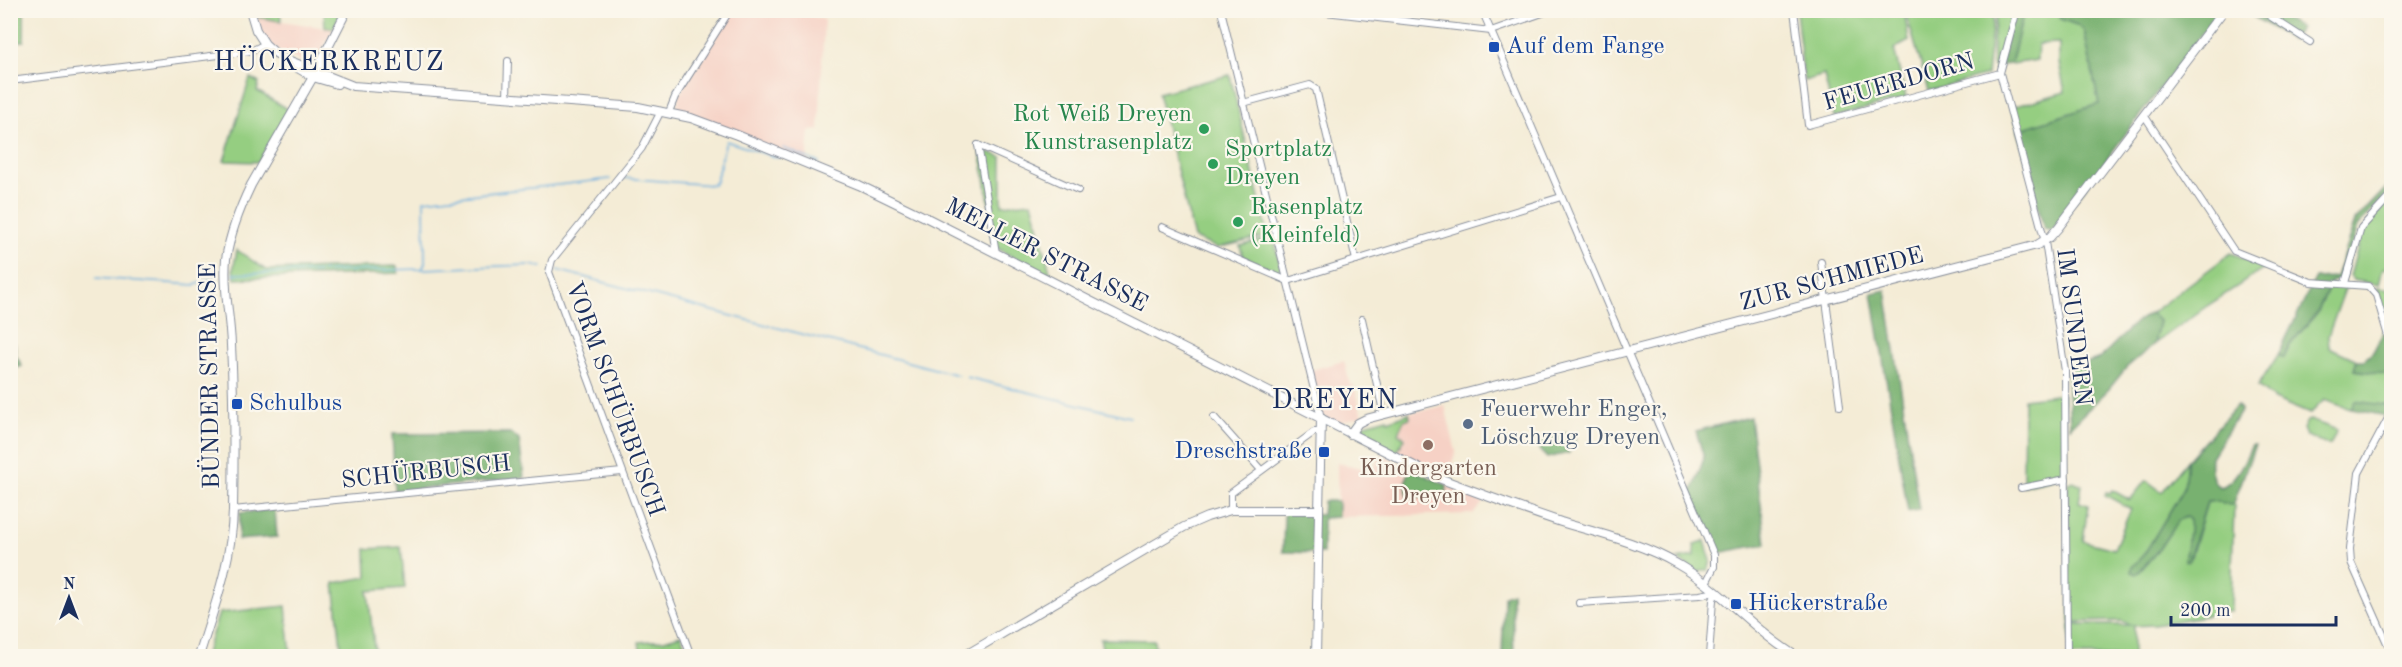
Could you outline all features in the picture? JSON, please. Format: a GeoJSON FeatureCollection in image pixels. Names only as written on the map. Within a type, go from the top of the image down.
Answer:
{"type":"FeatureCollection","features":[{"type":"Feature","properties":{"kind":"main road","name":"MELLER STRASSE"},"geometry":{"type":"LineString","coordinates":[[250,10],[256,30],[265,44],[285,59],[315,74],[353,86],[617,105],[665,111],[728,131],[840,177],[929,219],[1436,477],[1520,508],[1645,549],[1675,562],[1706,583],[1796,657]]}},
{"type":"Feature","properties":{"kind":"main road","name":"BÜNDER STRASSE"},"geometry":{"type":"LineString","coordinates":[[199,657],[226,567],[233,510],[231,344],[225,284],[227,256],[242,204],[251,185],[315,74],[347,10]]}},
{"type":"Feature","properties":{"kind":"main road"},"geometry":{"type":"LineString","coordinates":[[2045,242],[2224,10]]}},
{"type":"Feature","properties":{"kind":"main road","name":"ZUR SCHMIEDE"},"geometry":{"type":"LineString","coordinates":[[1350,434],[1362,421],[1984,261],[2045,242]]}},
{"type":"Feature","properties":{"kind":"main road"},"geometry":{"type":"LineString","coordinates":[[1316,657],[1321,418]]}},
{"type":"Feature","properties":{"kind":"main road"},"geometry":{"type":"LineString","coordinates":[[964,657],[1184,527],[1207,517],[1232,510],[1318,510]]}},
{"type":"Feature","properties":{"kind":"street"},"geometry":{"type":"LineString","coordinates":[[665,111],[730,10]]}},
{"type":"Feature","properties":{"kind":"street"},"geometry":{"type":"LineString","coordinates":[[1221,10],[1321,418]]}},
{"type":"Feature","properties":{"kind":"street"},"geometry":{"type":"LineString","coordinates":[[1308,10],[1491,31],[1551,10]]}},
{"type":"Feature","properties":{"kind":"street"},"geometry":{"type":"LineString","coordinates":[[1482,10],[1714,555],[1714,567],[1706,583]]}},
{"type":"Feature","properties":{"kind":"street","name":"FEUERDORN"},"geometry":{"type":"LineString","coordinates":[[1794,10],[1808,125],[2000,73]]}},
{"type":"Feature","properties":{"kind":"street"},"geometry":{"type":"LineString","coordinates":[[2000,73],[2017,10]]}},
{"type":"Feature","properties":{"kind":"street"},"geometry":{"type":"LineString","coordinates":[[2260,10],[2310,42]]}},
{"type":"Feature","properties":{"kind":"street"},"geometry":{"type":"LineString","coordinates":[[10,104],[12,81],[251,51],[265,44]]}},
{"type":"Feature","properties":{"kind":"street"},"geometry":{"type":"LineString","coordinates":[[507,98],[508,61]]}},
{"type":"Feature","properties":{"kind":"street","name":"IM SUNDERN"},"geometry":{"type":"LineString","coordinates":[[2000,73],[2045,242],[2065,371],[2067,657]]}},
{"type":"Feature","properties":{"kind":"street"},"geometry":{"type":"LineString","coordinates":[[1243,103],[1310,85],[1316,88],[1356,260]]}},
{"type":"Feature","properties":{"kind":"street","name":"VORM SCHÜRBUSCH"},"geometry":{"type":"LineString","coordinates":[[665,111],[642,148],[552,260],[549,267],[550,279],[691,657]]}},
{"type":"Feature","properties":{"kind":"street"},"geometry":{"type":"LineString","coordinates":[[2144,115],[2234,251],[2311,282],[2368,286],[2373,290],[2391,350]]}},
{"type":"Feature","properties":{"kind":"street"},"geometry":{"type":"LineString","coordinates":[[996,253],[978,146],[1078,190]]}},
{"type":"Feature","properties":{"kind":"street"},"geometry":{"type":"LineString","coordinates":[[2345,283],[2361,228],[2391,194]]}},
{"type":"Feature","properties":{"kind":"street"},"geometry":{"type":"LineString","coordinates":[[1162,227],[1288,281],[1562,197]]}},
{"type":"Feature","properties":{"kind":"street"},"geometry":{"type":"LineString","coordinates":[[1821,262],[1840,406]]}},
{"type":"Feature","properties":{"kind":"street"},"geometry":{"type":"LineString","coordinates":[[1362,319],[1384,415]]}},
{"type":"Feature","properties":{"kind":"street"},"geometry":{"type":"LineString","coordinates":[[2391,411],[2360,473],[2350,549],[2351,562],[2391,654]]}},
{"type":"Feature","properties":{"kind":"street"},"geometry":{"type":"LineString","coordinates":[[1214,417],[1261,470]]}},
{"type":"Feature","properties":{"kind":"street"},"geometry":{"type":"LineString","coordinates":[[1232,510],[1231,493],[1314,432],[1320,432]]}},
{"type":"Feature","properties":{"kind":"street","name":"SCHÜRBUSCH"},"geometry":{"type":"LineString","coordinates":[[233,510],[622,472]]}},
{"type":"Feature","properties":{"kind":"street"},"geometry":{"type":"LineString","coordinates":[[2021,488],[2066,479]]}},
{"type":"Feature","properties":{"kind":"street"},"geometry":{"type":"LineString","coordinates":[[1579,603],[1716,592]]}},
{"type":"Feature","properties":{"kind":"street"},"geometry":{"type":"LineString","coordinates":[[1709,657],[1713,600],[1716,592]]}},
{"type":"Feature","properties":{"kind":"shaded area"},"geometry":{"type":"Polygon","coordinates":[[[733,11],[788,11],[824,19],[819,130],[810,131],[807,161],[681,113],[677,108],[679,95],[733,11]]]}},
{"type":"Feature","properties":{"kind":"shaded area"},"geometry":{"type":"Polygon","coordinates":[[[256,17],[333,29],[317,60],[305,63],[280,52],[265,38],[256,17]]]}},
{"type":"Feature","properties":{"kind":"shaded area"},"geometry":{"type":"Polygon","coordinates":[[[1344,361],[1350,385],[1354,385],[1362,416],[1336,423],[1318,413],[1308,371],[1344,361]]]}},
{"type":"Feature","properties":{"kind":"shaded area","name":"Kindergarten Dreyen"},"geometry":{"type":"Polygon","coordinates":[[[1445,406],[1456,452],[1448,476],[1397,452],[1405,438],[1398,433],[1404,420],[1410,418],[1409,413],[1445,406]]]}},
{"type":"Feature","properties":{"kind":"shaded area"},"geometry":{"type":"Polygon","coordinates":[[[1382,454],[1410,469],[1406,480],[1447,485],[1483,503],[1473,514],[1338,517],[1337,463],[1373,470],[1382,454]]]}},
{"type":"Feature","properties":{"kind":"green space"},"geometry":{"type":"Polygon","coordinates":[[[11,10],[24,11],[24,41],[11,42],[11,10]]]}},
{"type":"Feature","properties":{"kind":"green space"},"geometry":{"type":"Polygon","coordinates":[[[1908,10],[1994,11],[1987,75],[1929,91],[1906,14],[1908,10]]]}},
{"type":"Feature","properties":{"kind":"green space"},"geometry":{"type":"Polygon","coordinates":[[[255,11],[280,11],[281,21],[256,17],[255,11]]]}},
{"type":"Feature","properties":{"kind":"green space"},"geometry":{"type":"Polygon","coordinates":[[[324,11],[342,11],[333,29],[325,27],[324,11]]]}},
{"type":"Feature","properties":{"kind":"green space"},"geometry":{"type":"Polygon","coordinates":[[[1796,11],[1904,11],[1909,41],[1894,49],[1906,98],[1834,117],[1824,75],[1804,81],[1796,11]]]}},
{"type":"Feature","properties":{"kind":"green space"},"geometry":{"type":"Polygon","coordinates":[[[1997,11],[2012,11],[2001,65],[1997,72],[1994,67],[1993,51],[1997,11]]]}},
{"type":"Feature","properties":{"kind":"green space"},"geometry":{"type":"Polygon","coordinates":[[[2012,11],[2024,11],[2011,64],[2001,65],[2012,11]]]}},
{"type":"Feature","properties":{"kind":"green space"},"geometry":{"type":"Polygon","coordinates":[[[2024,11],[2058,11],[2060,19],[2084,30],[2099,104],[2018,130],[2012,107],[2065,92],[2059,63],[2059,43],[2038,44],[2037,60],[2011,64],[2024,11]]]}},
{"type":"Feature","properties":{"kind":"green space"},"geometry":{"type":"Polygon","coordinates":[[[2059,11],[2219,11],[2052,231],[2044,229],[2018,130],[2099,104],[2084,30],[2060,19],[2059,11]]]}},
{"type":"Feature","properties":{"kind":"green space"},"geometry":{"type":"Polygon","coordinates":[[[2244,11],[2273,11],[2301,28],[2292,40],[2244,11]]]}},
{"type":"Feature","properties":{"kind":"green space","name":"Sportplatz Dreyen"},"geometry":{"type":"Polygon","coordinates":[[[1230,75],[1268,236],[1217,248],[1194,238],[1158,93],[1230,75]]]}},
{"type":"Feature","properties":{"kind":"green space"},"geometry":{"type":"Polygon","coordinates":[[[250,78],[259,83],[257,91],[289,110],[258,162],[224,161],[250,78]]]}},
{"type":"Feature","properties":{"kind":"green space"},"geometry":{"type":"Polygon","coordinates":[[[980,149],[1002,157],[1002,205],[1032,202],[1052,279],[997,248],[980,149]]]}},
{"type":"Feature","properties":{"kind":"green space"},"geometry":{"type":"Polygon","coordinates":[[[2391,183],[2391,191],[2358,226],[2343,279],[2331,282],[2318,311],[2290,345],[2283,358],[2278,355],[2315,278],[2336,277],[2355,221],[2391,183]]]}},
{"type":"Feature","properties":{"kind":"green space"},"geometry":{"type":"Polygon","coordinates":[[[2391,198],[2391,269],[2383,268],[2379,285],[2353,280],[2350,276],[2363,229],[2391,198]]]}},
{"type":"Feature","properties":{"kind":"green space"},"geometry":{"type":"Polygon","coordinates":[[[1274,237],[1282,275],[1243,257],[1240,246],[1274,237]]]}},
{"type":"Feature","properties":{"kind":"green space"},"geometry":{"type":"Polygon","coordinates":[[[237,250],[266,270],[397,266],[398,273],[235,279],[233,270],[237,250]]]}},
{"type":"Feature","properties":{"kind":"green space"},"geometry":{"type":"Polygon","coordinates":[[[2231,253],[2267,267],[2154,344],[2159,321],[2151,313],[2231,253]]]}},
{"type":"Feature","properties":{"kind":"green space"},"geometry":{"type":"Polygon","coordinates":[[[2330,285],[2346,286],[2328,336],[2329,347],[2357,360],[2354,370],[2391,375],[2391,406],[2355,402],[2351,409],[2324,400],[2310,414],[2274,399],[2258,386],[2278,355],[2284,358],[2290,345],[2318,311],[2330,285]]]}},
{"type":"Feature","properties":{"kind":"green space"},"geometry":{"type":"Polygon","coordinates":[[[2377,288],[2391,290],[2391,340],[2377,288]]]}},
{"type":"Feature","properties":{"kind":"green space"},"geometry":{"type":"Polygon","coordinates":[[[1886,290],[1919,510],[1908,512],[1872,293],[1886,290]]]}},
{"type":"Feature","properties":{"kind":"green space"},"geometry":{"type":"Polygon","coordinates":[[[2151,313],[2159,321],[2154,344],[2126,368],[2109,389],[2070,427],[2067,370],[2100,358],[2136,322],[2151,313]]]}},
{"type":"Feature","properties":{"kind":"green space"},"geometry":{"type":"Polygon","coordinates":[[[2384,331],[2391,356],[2391,375],[2354,370],[2357,360],[2364,360],[2373,352],[2384,331]]]}},
{"type":"Feature","properties":{"kind":"green space"},"geometry":{"type":"Polygon","coordinates":[[[15,344],[16,355],[22,366],[11,370],[11,346],[15,344]]]}},
{"type":"Feature","properties":{"kind":"green space"},"geometry":{"type":"Polygon","coordinates":[[[2063,394],[2064,476],[2023,486],[2024,399],[2063,394]]]}},
{"type":"Feature","properties":{"kind":"green space"},"geometry":{"type":"Polygon","coordinates":[[[2355,401],[2391,406],[2386,416],[2351,409],[2355,401]]]}},
{"type":"Feature","properties":{"kind":"green space"},"geometry":{"type":"Polygon","coordinates":[[[2237,405],[2241,410],[2211,457],[2213,478],[2221,487],[2232,480],[2252,445],[2255,445],[2234,503],[2230,505],[2217,501],[2207,502],[2188,562],[2185,561],[2189,524],[2189,519],[2186,517],[2178,520],[2159,549],[2139,572],[2136,574],[2131,572],[2132,567],[2145,553],[2184,488],[2187,461],[2237,405]]]}},
{"type":"Feature","properties":{"kind":"green space"},"geometry":{"type":"Polygon","coordinates":[[[1409,413],[1410,418],[1404,420],[1398,433],[1405,438],[1397,452],[1362,436],[1360,430],[1362,425],[1387,418],[1388,421],[1409,413]]]}},
{"type":"Feature","properties":{"kind":"green space"},"geometry":{"type":"Polygon","coordinates":[[[1750,417],[1766,544],[1718,553],[1691,494],[1704,458],[1696,431],[1750,417]]]}},
{"type":"Feature","properties":{"kind":"green space"},"geometry":{"type":"Polygon","coordinates":[[[2310,420],[2337,430],[2330,445],[2306,436],[2303,429],[2310,420]]]}},
{"type":"Feature","properties":{"kind":"green space"},"geometry":{"type":"Polygon","coordinates":[[[510,433],[519,440],[524,478],[395,491],[392,434],[510,433]]]}},
{"type":"Feature","properties":{"kind":"green space"},"geometry":{"type":"Polygon","coordinates":[[[1565,433],[1575,436],[1576,443],[1570,448],[1569,453],[1547,458],[1540,451],[1539,440],[1565,433]]]}},
{"type":"Feature","properties":{"kind":"green space"},"geometry":{"type":"Polygon","coordinates":[[[2187,461],[2184,488],[2145,553],[2135,565],[2139,572],[2159,549],[2178,520],[2186,517],[2189,518],[2191,530],[2185,555],[2190,560],[2207,502],[2217,501],[2230,505],[2234,503],[2231,611],[2154,625],[2133,626],[2133,656],[2070,656],[2070,625],[2131,625],[2122,621],[2070,622],[2068,483],[2073,481],[2082,485],[2079,502],[2088,505],[2083,541],[2114,549],[2131,509],[2105,495],[2106,492],[2110,493],[2112,490],[2130,500],[2146,480],[2162,492],[2187,461]]]}},
{"type":"Feature","properties":{"kind":"green space"},"geometry":{"type":"Polygon","coordinates":[[[1410,469],[1447,485],[1446,497],[1407,497],[1406,480],[1410,469]]]}},
{"type":"Feature","properties":{"kind":"green space"},"geometry":{"type":"Polygon","coordinates":[[[1323,501],[1338,501],[1338,517],[1323,518],[1323,553],[1283,552],[1284,512],[1322,515],[1323,501]]]}},
{"type":"Feature","properties":{"kind":"green space"},"geometry":{"type":"Polygon","coordinates":[[[275,509],[277,537],[238,540],[240,513],[275,509]]]}},
{"type":"Feature","properties":{"kind":"green space"},"geometry":{"type":"Polygon","coordinates":[[[1705,541],[1711,561],[1708,570],[1698,572],[1677,559],[1695,556],[1694,544],[1705,541]]]}},
{"type":"Feature","properties":{"kind":"green space"},"geometry":{"type":"Polygon","coordinates":[[[401,547],[405,588],[368,591],[375,656],[342,656],[334,583],[367,577],[366,549],[401,547]]]}},
{"type":"Feature","properties":{"kind":"green space"},"geometry":{"type":"Polygon","coordinates":[[[1512,593],[1514,656],[1502,656],[1504,596],[1512,593]]]}},
{"type":"Feature","properties":{"kind":"green space"},"geometry":{"type":"Polygon","coordinates":[[[286,606],[291,656],[205,656],[219,613],[286,606]]]}},
{"type":"Feature","properties":{"kind":"green space"},"geometry":{"type":"Polygon","coordinates":[[[681,635],[689,656],[641,656],[639,642],[664,640],[681,635]]]}},
{"type":"Feature","properties":{"kind":"green space"},"geometry":{"type":"Polygon","coordinates":[[[1100,639],[1154,640],[1156,656],[1104,656],[1100,639]]]}},
{"type":"Feature","properties":{"kind":"waterway"},"geometry":{"type":"LineString","coordinates":[[624,178],[712,185],[716,181],[726,141],[778,158]]}},
{"type":"Feature","properties":{"kind":"waterway"},"geometry":{"type":"LineString","coordinates":[[783,148],[819,163]]}},
{"type":"Feature","properties":{"kind":"waterway"},"geometry":{"type":"LineString","coordinates":[[233,274],[422,269],[425,263],[424,200],[610,179]]}},
{"type":"Feature","properties":{"kind":"waterway"},"geometry":{"type":"LineString","coordinates":[[423,269],[530,265],[542,267]]}},
{"type":"Feature","properties":{"kind":"waterway"},"geometry":{"type":"LineString","coordinates":[[557,270],[958,375]]}},
{"type":"Feature","properties":{"kind":"waterway"},"geometry":{"type":"LineString","coordinates":[[96,278],[195,285],[218,276]]}},
{"type":"Feature","properties":{"kind":"waterway"},"geometry":{"type":"LineString","coordinates":[[966,377],[1130,417]]}},
{"type":"Feature","properties":{"kind":"place","name":"Auf dem Fange"},"geometry":{"type":"Point","coordinates":[1494,47]}},
{"type":"Feature","properties":{"kind":"place","name":"Rot Weiß Dreyen Kunstrasenplatz"},"geometry":{"type":"Point","coordinates":[1204,129]}},
{"type":"Feature","properties":{"kind":"place","name":"Sportplatz Dreyen"},"geometry":{"type":"Point","coordinates":[1213,164]}},
{"type":"Feature","properties":{"kind":"place","name":"Rasenplatz (Kleinfeld)"},"geometry":{"type":"Point","coordinates":[1238,222]}},
{"type":"Feature","properties":{"kind":"place","name":"Schulbus"},"geometry":{"type":"Point","coordinates":[237,404]}},
{"type":"Feature","properties":{"kind":"place","name":"Feuerwehr Enger, Löschzug Dreyen"},"geometry":{"type":"Point","coordinates":[1468,424]}},
{"type":"Feature","properties":{"kind":"place","name":"Kindergarten Dreyen"},"geometry":{"type":"Point","coordinates":[1428,445]}},
{"type":"Feature","properties":{"kind":"place","name":"Dreschstraße"},"geometry":{"type":"Point","coordinates":[1324,452]}},
{"type":"Feature","properties":{"kind":"place","name":"Hückerstraße"},"geometry":{"type":"Point","coordinates":[1736,604]}},
{"type":"Feature","properties":{"kind":"district","name":"HÜCKERKREUZ"},"geometry":{"type":"Point","coordinates":[329,62]}},
{"type":"Feature","properties":{"kind":"district","name":"DREYEN"},"geometry":{"type":"Point","coordinates":[1335,400]}}]}
